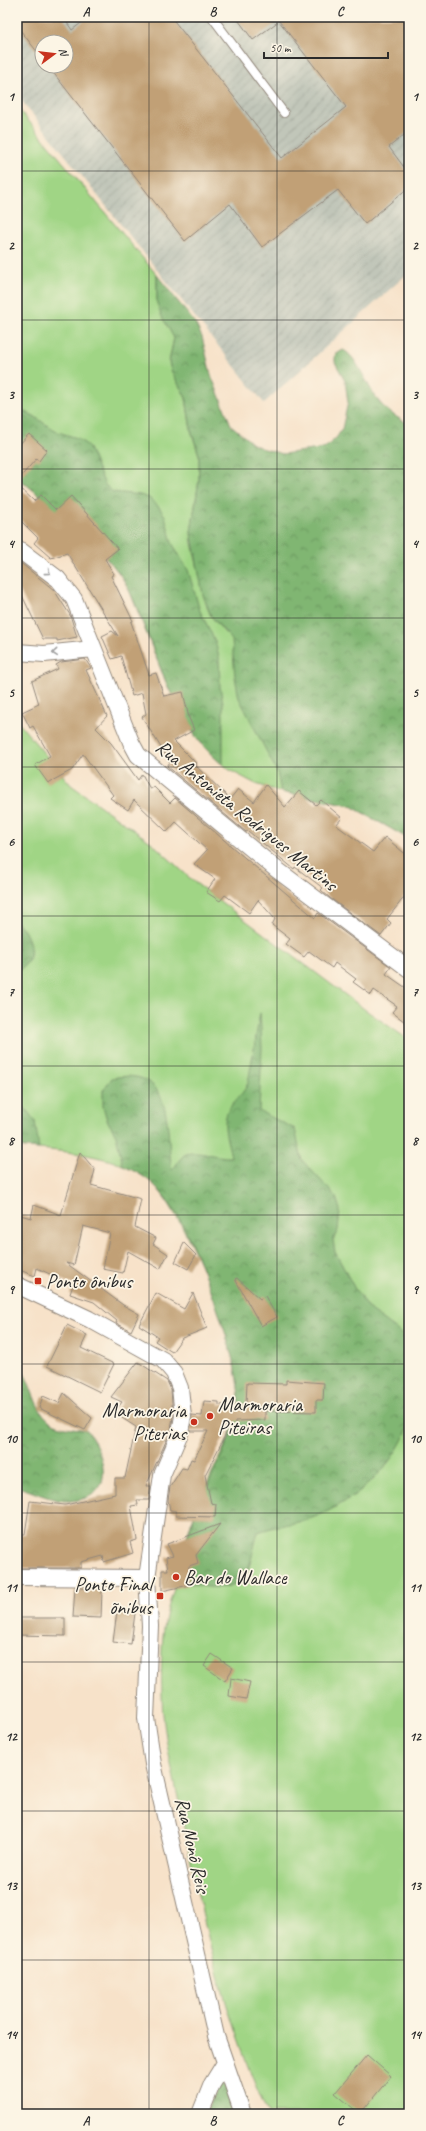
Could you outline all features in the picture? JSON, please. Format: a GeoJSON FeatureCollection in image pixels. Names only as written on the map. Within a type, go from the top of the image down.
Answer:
{"type":"FeatureCollection","features":[{"type":"Feature","properties":{"kind":"street","name":"Rua Antonieta Rodrigues Martins"},"geometry":{"type":"LineString","coordinates":[[17,548],[58,579],[74,599],[131,742],[138,755],[276,869],[409,969]]}},
{"type":"Feature","properties":{"kind":"street"},"geometry":{"type":"LineString","coordinates":[[17,652],[44,654],[93,649]]}},
{"type":"Feature","properties":{"kind":"street","name":"Rua Nonô Reis"},"geometry":{"type":"LineString","coordinates":[[17,1285],[89,1319],[150,1352],[163,1360],[178,1380],[182,1396],[183,1416],[180,1434],[166,1464],[160,1482],[147,1578],[150,1626],[146,1718],[149,1743],[204,1989],[225,2063],[243,2114]]}},
{"type":"Feature","properties":{"kind":"street"},"geometry":{"type":"LineString","coordinates":[[17,1577],[147,1578]]}},
{"type":"Feature","properties":{"kind":"street"},"geometry":{"type":"LineString","coordinates":[[200,2114],[212,2084],[225,2063]]}},
{"type":"Feature","properties":{"kind":"lane"},"geometry":{"type":"LineString","coordinates":[[212,17],[284,113]]}},
{"type":"Feature","properties":{"kind":"shaded area"},"geometry":{"type":"Polygon","coordinates":[[[17,17],[409,17],[409,272],[264,403],[17,95],[17,17]]]}},
{"type":"Feature","properties":{"kind":"green space"},"geometry":{"type":"Polygon","coordinates":[[[17,107],[157,275],[157,303],[174,338],[169,362],[171,370],[186,398],[191,430],[199,455],[199,480],[191,532],[192,543],[207,607],[211,616],[225,633],[409,658],[409,839],[351,806],[281,792],[256,784],[231,771],[214,757],[197,738],[167,685],[128,587],[116,568],[33,489],[17,477],[17,107]]]}},
{"type":"Feature","properties":{"kind":"green space"},"geometry":{"type":"Polygon","coordinates":[[[157,275],[195,323],[202,337],[211,375],[231,425],[253,444],[261,448],[283,454],[326,447],[337,437],[342,429],[348,402],[345,381],[335,362],[335,355],[343,350],[353,358],[380,403],[400,419],[409,424],[409,617],[404,631],[409,658],[409,839],[351,806],[281,792],[277,772],[239,698],[235,677],[232,640],[211,616],[203,595],[191,532],[199,480],[199,455],[191,430],[186,398],[171,370],[169,362],[174,338],[161,315],[157,303],[157,275]]]}},
{"type":"Feature","properties":{"kind":"green space"},"geometry":{"type":"Polygon","coordinates":[[[17,408],[34,416],[55,431],[77,438],[88,446],[105,485],[113,492],[140,495],[149,498],[159,507],[165,516],[172,543],[188,570],[200,611],[215,641],[219,657],[220,687],[223,703],[223,765],[205,747],[189,727],[177,705],[166,682],[138,610],[128,588],[118,572],[99,551],[41,497],[17,477],[17,408]]]}},
{"type":"Feature","properties":{"kind":"green space"},"geometry":{"type":"Polygon","coordinates":[[[17,721],[71,785],[152,843],[193,881],[367,1011],[409,1040],[409,2114],[268,2114],[252,2078],[226,2004],[197,1889],[166,1739],[161,1677],[166,1617],[187,1538],[200,1500],[234,1423],[238,1410],[238,1388],[233,1359],[210,1287],[178,1219],[162,1194],[147,1178],[118,1163],[101,1158],[67,1152],[17,1147],[17,721]]]}},
{"type":"Feature","properties":{"kind":"green space"},"geometry":{"type":"Polygon","coordinates":[[[17,922],[24,930],[30,945],[30,956],[28,961],[19,971],[17,970],[17,922]]]}},
{"type":"Feature","properties":{"kind":"green space"},"geometry":{"type":"Polygon","coordinates":[[[260,1013],[262,1048],[259,1111],[295,1129],[302,1160],[336,1197],[340,1210],[338,1230],[333,1240],[335,1252],[355,1289],[370,1310],[398,1331],[409,1342],[410,1420],[401,1442],[393,1456],[372,1481],[346,1501],[317,1516],[258,1532],[246,1574],[239,1581],[231,1585],[213,1588],[176,1580],[184,1546],[191,1525],[234,1425],[238,1410],[239,1393],[235,1371],[221,1319],[202,1267],[185,1229],[170,1203],[154,1185],[142,1176],[123,1166],[116,1135],[107,1120],[103,1106],[103,1090],[112,1078],[133,1077],[147,1081],[157,1091],[163,1104],[167,1119],[172,1170],[182,1157],[188,1153],[231,1157],[225,1131],[227,1112],[248,1083],[260,1013]]]}},
{"type":"Feature","properties":{"kind":"green space"},"geometry":{"type":"Polygon","coordinates":[[[17,1098],[35,1121],[39,1149],[17,1147],[17,1098]]]}},
{"type":"Feature","properties":{"kind":"green space"},"geometry":{"type":"Polygon","coordinates":[[[17,1364],[26,1378],[40,1409],[50,1421],[58,1425],[87,1430],[94,1441],[99,1452],[103,1474],[101,1484],[95,1492],[85,1498],[70,1501],[57,1500],[17,1487],[17,1364]]]}},
{"type":"Feature","properties":{"kind":"green space"},"geometry":{"type":"Polygon","coordinates":[[[223,2078],[238,2114],[204,2114],[223,2078]]]}},
{"type":"Feature","properties":{"kind":"building"},"geometry":{"type":"Polygon","coordinates":[[[17,17],[63,17],[72,30],[89,17],[171,17],[282,158],[346,107],[279,21],[253,40],[236,17],[409,17],[409,131],[389,147],[409,174],[409,187],[365,224],[338,190],[262,247],[230,204],[185,241],[54,74],[74,74],[74,34],[34,34],[34,48],[17,26],[17,17]]]}},
{"type":"Feature","properties":{"kind":"building"},"geometry":{"type":"Polygon","coordinates":[[[29,434],[47,450],[39,461],[36,459],[17,481],[17,447],[29,434]]]}},
{"type":"Feature","properties":{"kind":"building"},"geometry":{"type":"Polygon","coordinates":[[[17,485],[34,501],[41,495],[56,510],[71,496],[118,549],[105,559],[114,574],[111,576],[133,621],[131,622],[149,675],[156,673],[164,696],[183,692],[189,718],[194,730],[174,741],[196,763],[195,765],[230,799],[238,789],[254,802],[266,785],[285,807],[299,791],[316,805],[321,800],[342,818],[336,825],[373,852],[385,837],[409,857],[409,891],[387,919],[391,923],[381,936],[330,898],[321,890],[323,888],[295,867],[294,869],[248,831],[246,832],[167,766],[170,762],[142,717],[146,714],[142,693],[132,696],[121,656],[112,659],[102,636],[112,631],[118,636],[67,553],[51,558],[34,543],[38,538],[17,517],[17,485]]]}},
{"type":"Feature","properties":{"kind":"building"},"geometry":{"type":"Polygon","coordinates":[[[17,560],[54,590],[70,615],[77,637],[57,641],[57,639],[43,639],[17,585],[17,560]]]}},
{"type":"Feature","properties":{"kind":"building"},"geometry":{"type":"Polygon","coordinates":[[[85,659],[91,668],[86,670],[107,716],[96,728],[111,743],[138,780],[142,774],[150,789],[154,787],[170,803],[175,798],[315,918],[318,913],[391,967],[386,974],[409,990],[409,1025],[392,1012],[397,1006],[374,990],[371,995],[353,982],[356,979],[335,963],[332,968],[309,951],[304,957],[286,944],[290,939],[272,925],[275,919],[258,900],[249,913],[225,895],[220,901],[206,892],[215,879],[194,864],[207,850],[176,822],[167,832],[134,800],[128,810],[110,798],[113,795],[83,754],[72,770],[48,783],[35,765],[50,756],[33,726],[30,728],[22,712],[39,704],[32,681],[58,669],[56,665],[61,662],[85,659]]]}},
{"type":"Feature","properties":{"kind":"building"},"geometry":{"type":"Polygon","coordinates":[[[80,1152],[95,1170],[91,1185],[141,1199],[135,1227],[156,1238],[153,1244],[168,1254],[160,1269],[128,1251],[123,1273],[103,1269],[110,1233],[83,1226],[74,1265],[66,1263],[123,1305],[139,1314],[131,1331],[116,1323],[117,1321],[94,1302],[70,1294],[73,1285],[37,1268],[35,1276],[17,1269],[17,1214],[31,1218],[34,1205],[61,1215],[80,1152]]]}},
{"type":"Feature","properties":{"kind":"building"},"geometry":{"type":"Polygon","coordinates":[[[184,1243],[196,1255],[188,1269],[175,1262],[184,1243]]]}},
{"type":"Feature","properties":{"kind":"building"},"geometry":{"type":"Polygon","coordinates":[[[237,1278],[260,1299],[265,1296],[277,1317],[261,1326],[235,1279],[237,1278]]]}},
{"type":"Feature","properties":{"kind":"building"},"geometry":{"type":"Polygon","coordinates":[[[156,1293],[184,1309],[193,1293],[207,1328],[182,1338],[172,1352],[155,1341],[158,1337],[139,1325],[156,1293]]]}},
{"type":"Feature","properties":{"kind":"building"},"geometry":{"type":"Polygon","coordinates":[[[67,1325],[87,1335],[81,1348],[114,1364],[100,1392],[47,1366],[67,1325]]]}},
{"type":"Feature","properties":{"kind":"building"},"geometry":{"type":"Polygon","coordinates":[[[138,1362],[167,1381],[171,1390],[173,1416],[171,1430],[146,1486],[151,1486],[149,1500],[137,1500],[138,1505],[131,1506],[137,1540],[130,1542],[133,1553],[104,1562],[103,1556],[81,1562],[81,1568],[17,1568],[17,1534],[25,1534],[30,1501],[65,1505],[115,1494],[115,1478],[125,1478],[136,1427],[114,1413],[122,1402],[111,1397],[138,1362]]]}},
{"type":"Feature","properties":{"kind":"building"},"geometry":{"type":"Polygon","coordinates":[[[286,1380],[324,1383],[323,1400],[316,1400],[316,1412],[265,1411],[265,1420],[235,1421],[235,1428],[229,1428],[205,1475],[211,1503],[216,1504],[215,1517],[176,1516],[176,1511],[170,1510],[168,1500],[170,1487],[182,1468],[187,1469],[191,1459],[194,1460],[208,1431],[190,1431],[192,1415],[202,1416],[204,1401],[219,1402],[219,1405],[246,1404],[247,1383],[286,1384],[286,1380]]]}},
{"type":"Feature","properties":{"kind":"building"},"geometry":{"type":"Polygon","coordinates":[[[64,1393],[92,1418],[85,1430],[39,1408],[43,1396],[59,1403],[64,1393]]]}},
{"type":"Feature","properties":{"kind":"building"},"geometry":{"type":"Polygon","coordinates":[[[220,1524],[196,1555],[198,1563],[189,1566],[189,1585],[162,1591],[162,1570],[168,1570],[166,1558],[173,1556],[167,1544],[220,1524]]]}},
{"type":"Feature","properties":{"kind":"building"},"geometry":{"type":"Polygon","coordinates":[[[75,1588],[102,1589],[101,1618],[73,1617],[75,1588]]]}},
{"type":"Feature","properties":{"kind":"building"},"geometry":{"type":"Polygon","coordinates":[[[117,1611],[135,1613],[131,1644],[113,1642],[117,1611]]]}},
{"type":"Feature","properties":{"kind":"building"},"geometry":{"type":"Polygon","coordinates":[[[17,1618],[65,1618],[65,1636],[17,1635],[17,1618]]]}},
{"type":"Feature","properties":{"kind":"building"},"geometry":{"type":"Polygon","coordinates":[[[212,1654],[233,1668],[225,1681],[204,1666],[212,1654]]]}},
{"type":"Feature","properties":{"kind":"building"},"geometry":{"type":"Polygon","coordinates":[[[231,1678],[250,1682],[246,1699],[229,1696],[231,1678]]]}},
{"type":"Feature","properties":{"kind":"building"},"geometry":{"type":"Polygon","coordinates":[[[367,2055],[391,2076],[360,2114],[335,2093],[367,2055]]]}},
{"type":"Feature","properties":{"kind":"place","name":"Ponto ônibus"},"geometry":{"type":"Point","coordinates":[38,1281]}},
{"type":"Feature","properties":{"kind":"place","name":"Marmoraria Piteiras"},"geometry":{"type":"Point","coordinates":[210,1416]}},
{"type":"Feature","properties":{"kind":"place","name":"Marmoraria Piterias"},"geometry":{"type":"Point","coordinates":[194,1422]}},
{"type":"Feature","properties":{"kind":"place","name":"Bar do Wallace"},"geometry":{"type":"Point","coordinates":[176,1577]}},
{"type":"Feature","properties":{"kind":"place","name":"Ponto Final õnibus"},"geometry":{"type":"Point","coordinates":[160,1596]}}]}
